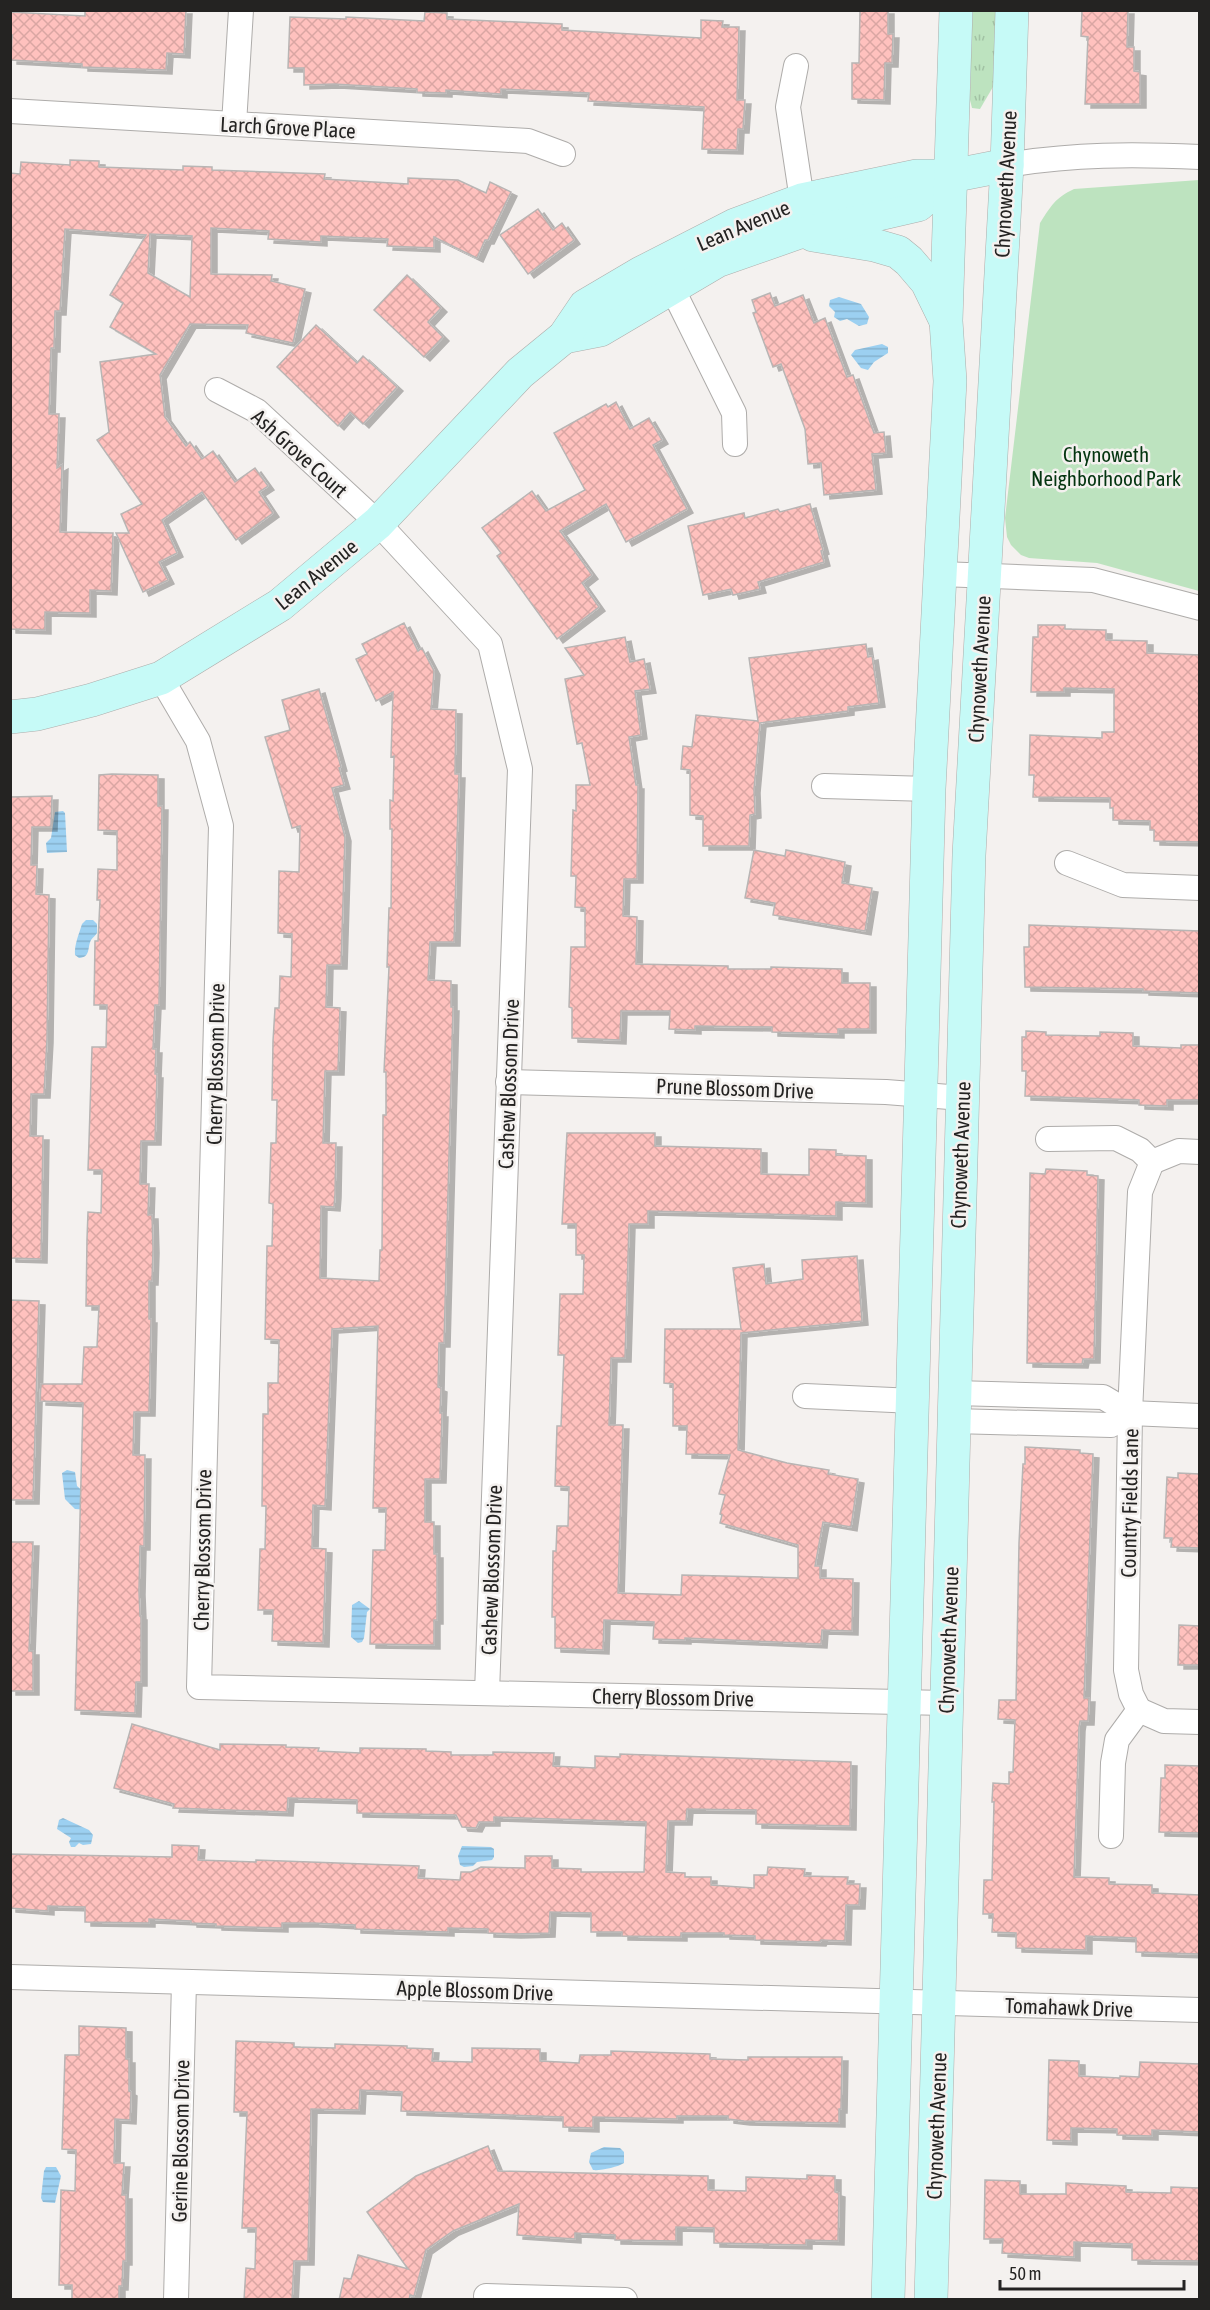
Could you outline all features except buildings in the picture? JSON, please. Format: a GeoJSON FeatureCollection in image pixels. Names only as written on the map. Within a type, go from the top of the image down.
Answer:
{"type":"FeatureCollection","features":[{"type":"Feature","properties":{"kind":"street"},"geometry":{"type":"LineString","coordinates":[[234,124],[241,10]]}},
{"type":"Feature","properties":{"kind":"street","name":"Chynoweth Avenue"},"geometry":{"type":"LineString","coordinates":[[888,2300],[929,789],[950,381],[946,321],[956,10]]}},
{"type":"Feature","properties":{"kind":"street","name":"Chynoweth Avenue"},"geometry":{"type":"LineString","coordinates":[[931,2300],[969,855],[1007,165],[1012,10]]}},
{"type":"Feature","properties":{"kind":"street"},"geometry":{"type":"LineString","coordinates":[[795,66],[788,107],[802,200]]}},
{"type":"Feature","properties":{"kind":"street","name":"Larch Grove Place"},"geometry":{"type":"LineString","coordinates":[[10,111],[528,141],[562,154]]}},
{"type":"Feature","properties":{"kind":"street"},"geometry":{"type":"LineString","coordinates":[[1007,165],[1051,157],[1090,155],[1200,158]]}},
{"type":"Feature","properties":{"kind":"street","name":"Lean Avenue"},"geometry":{"type":"LineString","coordinates":[[10,717],[37,714],[92,700],[161,678],[280,605],[378,523],[520,373],[564,338],[585,306],[641,273],[735,225],[802,200],[917,176],[951,176],[1007,165]]}},
{"type":"Feature","properties":{"kind":"street","name":"Lean Avenue"},"geometry":{"type":"LineString","coordinates":[[564,338],[600,330],[717,261],[798,233],[918,205],[951,176]]}},
{"type":"Feature","properties":{"kind":"street"},"geometry":{"type":"LineString","coordinates":[[798,233],[874,245],[898,252],[927,282],[946,321]]}},
{"type":"Feature","properties":{"kind":"street"},"geometry":{"type":"LineString","coordinates":[[672,288],[734,413],[735,444]]}},
{"type":"Feature","properties":{"kind":"street","name":"Ash Grove Court"},"geometry":{"type":"LineString","coordinates":[[217,390],[257,411],[378,523]]}},
{"type":"Feature","properties":{"kind":"street","name":"Cashew Blossom Drive"},"geometry":{"type":"LineString","coordinates":[[378,523],[490,644],[520,769],[487,1693]]}},
{"type":"Feature","properties":{"kind":"street"},"geometry":{"type":"LineString","coordinates":[[941,574],[1093,580],[1200,608]]}},
{"type":"Feature","properties":{"kind":"street","name":"Cherry Blossom Drive"},"geometry":{"type":"LineString","coordinates":[[161,678],[198,741],[221,826],[199,1687],[946,1703]]}},
{"type":"Feature","properties":{"kind":"street"},"geometry":{"type":"LineString","coordinates":[[824,786],[929,789]]}},
{"type":"Feature","properties":{"kind":"street"},"geometry":{"type":"LineString","coordinates":[[1067,864],[1123,885],[1200,888]]}},
{"type":"Feature","properties":{"kind":"street","name":"Prune Blossom Drive"},"geometry":{"type":"LineString","coordinates":[[508,1082],[883,1092],[962,1098]]}},
{"type":"Feature","properties":{"kind":"street"},"geometry":{"type":"LineString","coordinates":[[1047,1138],[1116,1138],[1140,1150],[1152,1162],[1179,1151],[1200,1152]]}},
{"type":"Feature","properties":{"kind":"street","name":"Country Fields Lane"},"geometry":{"type":"LineString","coordinates":[[1139,1710],[1131,1694],[1126,1670],[1130,1413],[1140,1192],[1152,1162]]}},
{"type":"Feature","properties":{"kind":"street"},"geometry":{"type":"LineString","coordinates":[[805,1396],[914,1401]]}},
{"type":"Feature","properties":{"kind":"street"},"geometry":{"type":"LineString","coordinates":[[954,1407],[1111,1425],[1130,1413],[1200,1416]]}},
{"type":"Feature","properties":{"kind":"street"},"geometry":{"type":"LineString","coordinates":[[1111,1836],[1113,1763],[1117,1740],[1139,1710],[1164,1721],[1200,1722]]}},
{"type":"Feature","properties":{"kind":"street","name":"Apple Blossom Drive"},"geometry":{"type":"LineString","coordinates":[[10,1977],[939,2002]]}},
{"type":"Feature","properties":{"kind":"street","name":"Gerine Blossom Drive"},"geometry":{"type":"LineString","coordinates":[[177,2300],[184,1982]]}},
{"type":"Feature","properties":{"kind":"street","name":"Tomahawk Drive"},"geometry":{"type":"LineString","coordinates":[[939,2002],[1200,2010]]}},
{"type":"Feature","properties":{"kind":"street"},"geometry":{"type":"LineString","coordinates":[[486,2296],[625,2300]]}},
{"type":"Feature","properties":{"kind":"green space"},"geometry":{"type":"Polygon","coordinates":[[[972,11],[1003,11],[1000,75],[980,109],[972,108],[970,100],[972,11]]]}},
{"type":"Feature","properties":{"kind":"green space","name":"Chynoweth Neighborhood Park"},"geometry":{"type":"Polygon","coordinates":[[[1199,180],[1199,591],[1097,563],[1029,558],[1021,555],[1007,537],[1005,518],[1040,223],[1054,203],[1074,189],[1199,180]]]}},
{"type":"Feature","properties":{"kind":"water"},"geometry":{"type":"Polygon","coordinates":[[[839,297],[861,304],[869,317],[867,324],[859,326],[847,319],[840,321],[834,317],[835,312],[829,306],[830,300],[839,297]]]}},
{"type":"Feature","properties":{"kind":"water"},"geometry":{"type":"Polygon","coordinates":[[[882,344],[888,347],[888,353],[874,362],[868,370],[861,368],[851,355],[855,350],[882,344]]]}},
{"type":"Feature","properties":{"kind":"water"},"geometry":{"type":"Polygon","coordinates":[[[63,811],[67,852],[47,853],[46,843],[51,838],[55,812],[63,811]]]}},
{"type":"Feature","properties":{"kind":"water"},"geometry":{"type":"Polygon","coordinates":[[[86,920],[93,920],[97,924],[97,933],[91,940],[87,954],[79,958],[75,955],[75,947],[82,924],[86,920]]]}},
{"type":"Feature","properties":{"kind":"water"},"geometry":{"type":"Polygon","coordinates":[[[67,1470],[75,1472],[77,1486],[86,1494],[88,1510],[75,1509],[65,1499],[62,1473],[67,1470]]]}},
{"type":"Feature","properties":{"kind":"water"},"geometry":{"type":"Polygon","coordinates":[[[359,1601],[370,1609],[367,1612],[364,1638],[358,1643],[351,1637],[352,1605],[359,1601]]]}},
{"type":"Feature","properties":{"kind":"water"},"geometry":{"type":"Polygon","coordinates":[[[63,1818],[89,1830],[93,1835],[91,1844],[79,1843],[71,1847],[69,1842],[71,1838],[57,1829],[59,1820],[63,1818]]]}},
{"type":"Feature","properties":{"kind":"water"},"geometry":{"type":"Polygon","coordinates":[[[462,1846],[491,1847],[494,1849],[494,1857],[492,1860],[464,1867],[460,1865],[458,1856],[462,1846]]]}},
{"type":"Feature","properties":{"kind":"water"},"geometry":{"type":"Polygon","coordinates":[[[604,2147],[620,2148],[624,2152],[624,2163],[593,2170],[589,2162],[591,2153],[604,2147]]]}},
{"type":"Feature","properties":{"kind":"water"},"geometry":{"type":"Polygon","coordinates":[[[46,2167],[56,2167],[61,2176],[55,2203],[43,2202],[41,2198],[46,2167]]]}}]}
